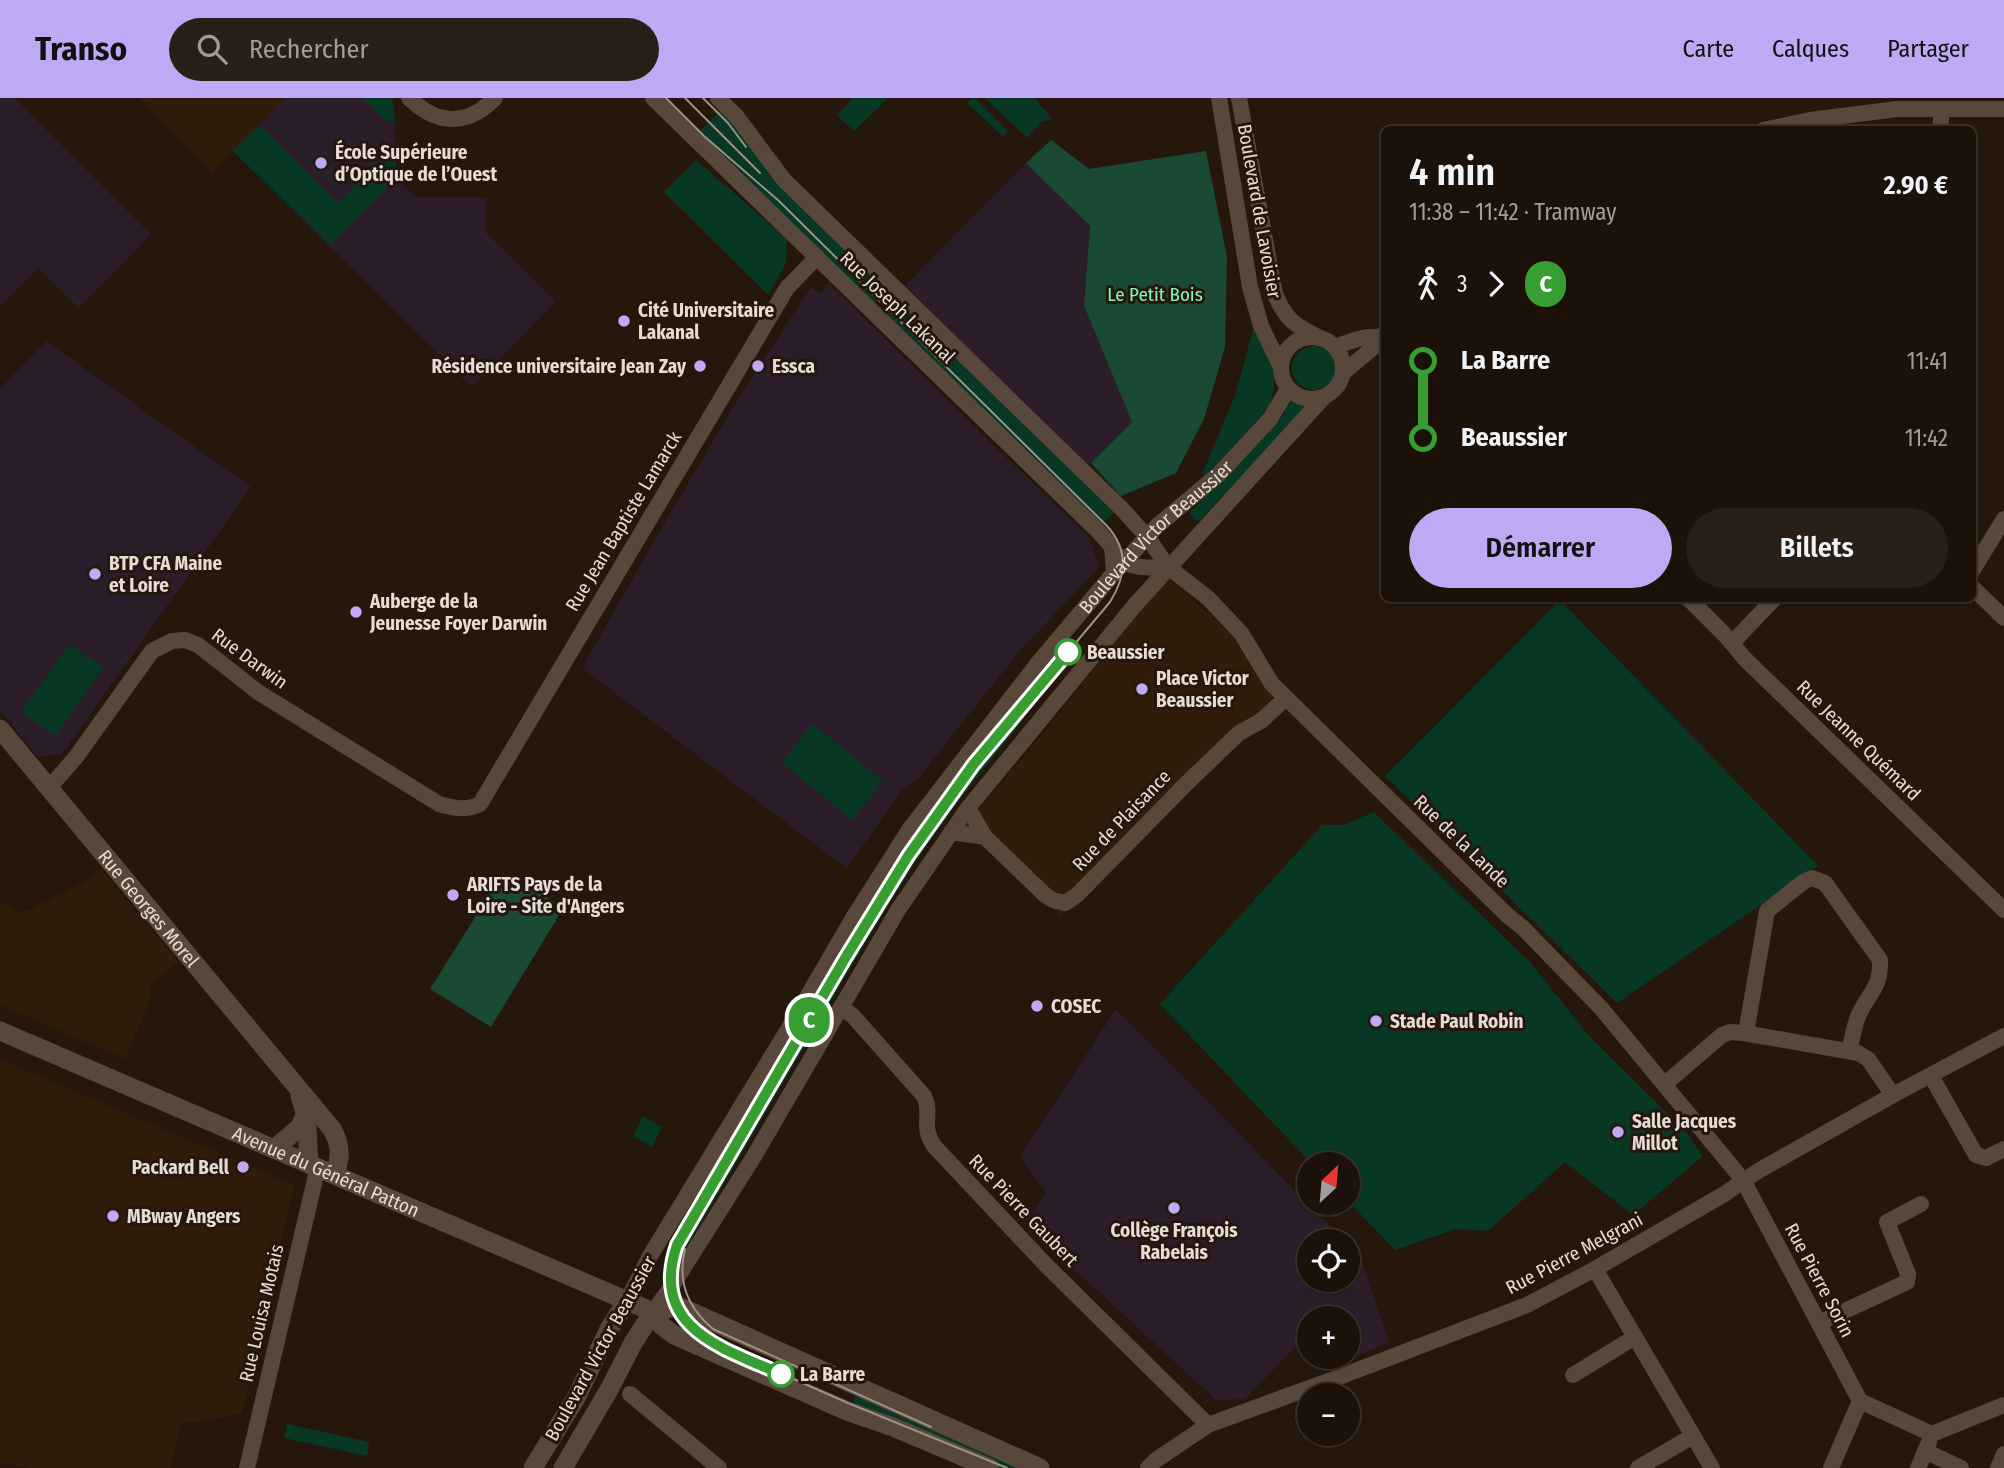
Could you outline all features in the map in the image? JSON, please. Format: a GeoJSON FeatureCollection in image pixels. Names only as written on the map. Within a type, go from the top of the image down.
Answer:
{"type":"FeatureCollection","features":[{"type":"Feature","properties":{"kind":"street"},"geometry":{"type":"LineString","coordinates":[[409,98],[427,113],[450,119],[478,112],[495,98]]}},
{"type":"Feature","properties":{"kind":"street","name":"Rue Joseph Lakanal"},"geometry":{"type":"LineString","coordinates":[[653,98],[1112,547],[1119,568]]}},
{"type":"Feature","properties":{"kind":"street","name":"Rue Joseph Lakanal"},"geometry":{"type":"LineString","coordinates":[[718,98],[737,117],[784,180],[1085,473],[1147,538]]}},
{"type":"Feature","properties":{"kind":"street","name":"Boulevard de Lavoisier"},"geometry":{"type":"LineString","coordinates":[[1219,98],[1252,297],[1261,326],[1281,367]]}},
{"type":"Feature","properties":{"kind":"street","name":"Boulevard de Lavoisier"},"geometry":{"type":"LineString","coordinates":[[1239,98],[1275,293],[1281,310],[1291,321],[1320,338]]}},
{"type":"Feature","properties":{"kind":"street"},"geometry":{"type":"LineString","coordinates":[[1782,126],[1897,109],[2004,109]]}},
{"type":"Feature","properties":{"kind":"street"},"geometry":{"type":"LineString","coordinates":[[1940,126],[1942,109]]}},
{"type":"Feature","properties":{"kind":"street","name":"Rue Jean Baptiste Lamarck"},"geometry":{"type":"LineString","coordinates":[[470,808],[484,799],[787,288],[817,257]]}},
{"type":"Feature","properties":{"kind":"street"},"geometry":{"type":"LineString","coordinates":[[1335,347],[1381,335]]}},
{"type":"Feature","properties":{"kind":"street"},"geometry":{"type":"LineString","coordinates":[[1343,373],[1343,362],[1335,347],[1320,338],[1296,341],[1285,352],[1281,367],[1283,379],[1289,388],[1304,398],[1323,398],[1334,391],[1343,373],[1375,346],[1381,337]]}},
{"type":"Feature","properties":{"kind":"street","name":"Boulevard Victor Beaussier"},"geometry":{"type":"LineString","coordinates":[[533,1468],[577,1396],[609,1329],[650,1256],[853,918],[909,830],[1038,663],[1119,568],[1157,526],[1218,475],[1270,419],[1289,388]]}},
{"type":"Feature","properties":{"kind":"street","name":"Boulevard Victor Beaussier"},"geometry":{"type":"LineString","coordinates":[[562,1468],[610,1388],[633,1343],[752,1158],[898,910],[968,808],[1039,719],[1168,567],[1323,398]]}},
{"type":"Feature","properties":{"kind":"street"},"geometry":{"type":"LineString","coordinates":[[1976,564],[2004,519]]}},
{"type":"Feature","properties":{"kind":"street","name":"Rue de la Lande"},"geometry":{"type":"LineString","coordinates":[[1147,538],[1168,567],[1208,598],[1241,633],[1272,684],[1362,775],[1540,944],[1601,1008],[1743,1180]]}},
{"type":"Feature","properties":{"kind":"street"},"geometry":{"type":"LineString","coordinates":[[1119,568],[1168,567]]}},
{"type":"Feature","properties":{"kind":"street"},"geometry":{"type":"LineString","coordinates":[[1976,591],[2004,618]]}},
{"type":"Feature","properties":{"kind":"street","name":"Rue Jeanne Quémard"},"geometry":{"type":"LineString","coordinates":[[1692,602],[1745,659],[2004,910]]}},
{"type":"Feature","properties":{"kind":"street"},"geometry":{"type":"LineString","coordinates":[[1732,643],[1770,602]]}},
{"type":"Feature","properties":{"kind":"street","name":"Rue Darwin"},"geometry":{"type":"LineString","coordinates":[[49,789],[76,757],[152,651],[163,643],[178,640],[198,645],[258,692],[439,804],[470,808]]}},
{"type":"Feature","properties":{"kind":"street","name":"Rue de Plaisance"},"geometry":{"type":"LineString","coordinates":[[968,808],[985,837],[1045,895],[1066,903],[1239,733],[1261,721],[1286,698]]}},
{"type":"Feature","properties":{"kind":"street","name":"Rue Georges Morel"},"geometry":{"type":"LineString","coordinates":[[0,729],[332,1129]]}},
{"type":"Feature","properties":{"kind":"street"},"geometry":{"type":"LineString","coordinates":[[951,832],[985,837]]}},
{"type":"Feature","properties":{"kind":"street"},"geometry":{"type":"LineString","coordinates":[[1746,1033],[1767,911],[1812,878],[1825,883],[1881,960],[1876,987],[1858,1013],[1849,1050]]}},
{"type":"Feature","properties":{"kind":"street","name":"Rue Pierre Gaubert"},"geometry":{"type":"LineString","coordinates":[[841,1007],[870,1034],[926,1100],[925,1128],[934,1146],[1045,1264],[1208,1425]]}},
{"type":"Feature","properties":{"kind":"street","name":"Avenue du Général Patton"},"geometry":{"type":"LineString","coordinates":[[0,1031],[653,1312],[662,1326],[674,1335],[847,1411],[893,1427],[990,1468]]}},
{"type":"Feature","properties":{"kind":"street"},"geometry":{"type":"LineString","coordinates":[[1665,1084],[1722,1035],[1730,1032],[1849,1050],[1868,1059],[1892,1095]]}},
{"type":"Feature","properties":{"kind":"street","name":"Rue Pierre Melgrani"},"geometry":{"type":"LineString","coordinates":[[1148,1468],[1208,1425],[1527,1305],[1595,1269],[1892,1095],[2004,1036]]}},
{"type":"Feature","properties":{"kind":"street"},"geometry":{"type":"LineString","coordinates":[[1931,1076],[1976,1155],[1986,1158],[2004,1149]]}},
{"type":"Feature","properties":{"kind":"street","name":"Rue Georges Morel"},"geometry":{"type":"LineString","coordinates":[[297,1089],[321,1168]]}},
{"type":"Feature","properties":{"kind":"street"},"geometry":{"type":"LineString","coordinates":[[274,1149],[300,1127],[306,1113]]}},
{"type":"Feature","properties":{"kind":"street"},"geometry":{"type":"LineString","coordinates":[[309,1133],[318,1127],[332,1129],[338,1140],[340,1152],[321,1168]]}},
{"type":"Feature","properties":{"kind":"street","name":"Rue Louisa Motais"},"geometry":{"type":"LineString","coordinates":[[247,1468],[321,1168]]}},
{"type":"Feature","properties":{"kind":"street","name":"Rue Pierre Sorin"},"geometry":{"type":"LineString","coordinates":[[1743,1180],[1860,1401]]}},
{"type":"Feature","properties":{"kind":"street"},"geometry":{"type":"LineString","coordinates":[[1819,1323],[1907,1282],[1908,1274],[1887,1223],[1921,1204]]}},
{"type":"Feature","properties":{"kind":"street"},"geometry":{"type":"LineString","coordinates":[[1595,1269],[1712,1468]]}},
{"type":"Feature","properties":{"kind":"street","name":"Avenue du Général Patton"},"geometry":{"type":"LineString","coordinates":[[653,1312],[678,1306],[1040,1468]]}},
{"type":"Feature","properties":{"kind":"street"},"geometry":{"type":"LineString","coordinates":[[1573,1375],[1635,1337]]}},
{"type":"Feature","properties":{"kind":"street"},"geometry":{"type":"LineString","coordinates":[[631,1394],[719,1468]]}},
{"type":"Feature","properties":{"kind":"street"},"geometry":{"type":"LineString","coordinates":[[1831,1468],[1860,1401],[1932,1434]]}},
{"type":"Feature","properties":{"kind":"street"},"geometry":{"type":"LineString","coordinates":[[1918,1468],[1932,1434],[2004,1405]]}},
{"type":"Feature","properties":{"kind":"street"},"geometry":{"type":"LineString","coordinates":[[1638,1468],[1693,1436]]}},
{"type":"Feature","properties":{"kind":"street"},"geometry":{"type":"LineString","coordinates":[[1925,1451],[1961,1468]]}},
{"type":"Feature","properties":{"kind":"street"},"geometry":{"type":"LineString","coordinates":[[1998,1468],[2004,1454]]}},
{"type":"Feature","properties":{"kind":"shaded area"},"geometry":{"type":"Polygon","coordinates":[[[0,98],[15,98],[151,234],[79,308],[38,268],[0,306],[0,98]]]}},
{"type":"Feature","properties":{"kind":"shaded area"},"geometry":{"type":"Polygon","coordinates":[[[139,98],[286,98],[212,172],[139,98]]]}},
{"type":"Feature","properties":{"kind":"shaded area"},"geometry":{"type":"Polygon","coordinates":[[[286,98],[392,98],[395,110],[396,179],[416,198],[486,198],[486,233],[556,301],[472,387],[233,151],[286,98]]]}},
{"type":"Feature","properties":{"kind":"shaded area"},"geometry":{"type":"Polygon","coordinates":[[[1026,163],[1090,226],[1084,307],[1132,422],[1088,466],[905,286],[1026,163]]]}},
{"type":"Feature","properties":{"kind":"shaded area"},"geometry":{"type":"Polygon","coordinates":[[[829,284],[1090,539],[1099,567],[1018,653],[917,780],[902,789],[847,869],[582,668],[744,389],[811,287],[821,293],[829,284]]]}},
{"type":"Feature","properties":{"kind":"shaded area","name":"BTP CFA Maine et Loire"},"geometry":{"type":"Polygon","coordinates":[[[46,341],[251,487],[62,754],[38,757],[0,710],[0,389],[46,341]]]}},
{"type":"Feature","properties":{"kind":"shaded area"},"geometry":{"type":"Polygon","coordinates":[[[1166,577],[1228,630],[1276,695],[1060,916],[963,829],[1049,726],[1166,577]]]}},
{"type":"Feature","properties":{"kind":"shaded area"},"geometry":{"type":"Polygon","coordinates":[[[100,868],[178,962],[149,986],[150,1000],[125,1059],[0,1005],[0,901],[19,912],[30,910],[90,879],[100,868]]]}},
{"type":"Feature","properties":{"kind":"shaded area","name":"Collège François Rabelais"},"geometry":{"type":"Polygon","coordinates":[[[1116,1009],[1297,1192],[1297,1215],[1319,1215],[1333,1229],[1297,1229],[1297,1292],[1360,1292],[1360,1255],[1389,1342],[1360,1355],[1360,1306],[1297,1306],[1297,1345],[1245,1399],[1216,1400],[1025,1224],[1046,1193],[1020,1156],[1116,1009]]]}},
{"type":"Feature","properties":{"kind":"shaded area"},"geometry":{"type":"Polygon","coordinates":[[[0,1059],[294,1185],[242,1413],[204,1421],[182,1422],[171,1468],[28,1468],[0,1463],[0,1059]]]}},
{"type":"Feature","properties":{"kind":"green space"},"geometry":{"type":"Polygon","coordinates":[[[362,98],[392,98],[395,121],[386,121],[362,98]]]}},
{"type":"Feature","properties":{"kind":"green space"},"geometry":{"type":"Polygon","coordinates":[[[853,98],[888,98],[854,131],[837,115],[853,98]]]}},
{"type":"Feature","properties":{"kind":"green space"},"geometry":{"type":"Polygon","coordinates":[[[985,98],[1035,98],[1052,119],[1041,122],[1027,138],[985,98]]]}},
{"type":"Feature","properties":{"kind":"green space"},"geometry":{"type":"Polygon","coordinates":[[[976,99],[1008,131],[1003,136],[967,103],[976,99]]]}},
{"type":"Feature","properties":{"kind":"green space"},"geometry":{"type":"Polygon","coordinates":[[[721,110],[888,290],[874,304],[697,134],[721,110]]]}},
{"type":"Feature","properties":{"kind":"green space"},"geometry":{"type":"Polygon","coordinates":[[[260,125],[338,203],[391,150],[396,150],[396,179],[330,245],[233,151],[260,125]]]}},
{"type":"Feature","properties":{"kind":"green space","name":"Le Petit Bois"},"geometry":{"type":"Polygon","coordinates":[[[1051,140],[1089,169],[1206,151],[1227,257],[1225,347],[1204,419],[1176,473],[1121,496],[1091,463],[1132,422],[1084,306],[1090,226],[1026,163],[1051,140]]]}},
{"type":"Feature","properties":{"kind":"green space"},"geometry":{"type":"Polygon","coordinates":[[[696,160],[787,239],[786,263],[768,295],[664,192],[696,160]]]}},
{"type":"Feature","properties":{"kind":"green space"},"geometry":{"type":"Polygon","coordinates":[[[894,296],[1114,512],[1099,527],[881,310],[894,296]]]}},
{"type":"Feature","properties":{"kind":"green space"},"geometry":{"type":"Polygon","coordinates":[[[1253,329],[1274,370],[1270,406],[1205,477],[1203,472],[1235,396],[1253,329]]]}},
{"type":"Feature","properties":{"kind":"green space"},"geometry":{"type":"Polygon","coordinates":[[[1314,346],[1329,353],[1336,368],[1329,383],[1314,390],[1299,383],[1292,368],[1299,353],[1314,346]]]}},
{"type":"Feature","properties":{"kind":"green space"},"geometry":{"type":"Polygon","coordinates":[[[1289,399],[1308,406],[1198,522],[1189,513],[1284,414],[1289,399]]]}},
{"type":"Feature","properties":{"kind":"green space"},"geometry":{"type":"Polygon","coordinates":[[[1558,602],[1562,602],[1818,866],[1617,1003],[1385,776],[1558,602]]]}},
{"type":"Feature","properties":{"kind":"green space"},"geometry":{"type":"Polygon","coordinates":[[[70,644],[103,668],[55,736],[21,712],[70,644]]]}},
{"type":"Feature","properties":{"kind":"green space"},"geometry":{"type":"Polygon","coordinates":[[[1013,713],[1023,720],[925,848],[814,1031],[802,1024],[927,826],[1013,713]]]}},
{"type":"Feature","properties":{"kind":"green space"},"geometry":{"type":"Polygon","coordinates":[[[813,724],[883,781],[852,820],[781,762],[813,724]]]}},
{"type":"Feature","properties":{"kind":"green space","name":"Stade Paul Robin"},"geometry":{"type":"Polygon","coordinates":[[[1374,812],[1530,962],[1590,1037],[1685,1131],[1703,1156],[1633,1215],[1565,1162],[1488,1231],[1456,1229],[1395,1250],[1360,1214],[1360,1152],[1301,1152],[1160,1004],[1322,825],[1343,825],[1374,812]]]}},
{"type":"Feature","properties":{"kind":"green space"},"geometry":{"type":"Polygon","coordinates":[[[503,873],[564,907],[491,1027],[430,989],[503,873]]]}},
{"type":"Feature","properties":{"kind":"green space"},"geometry":{"type":"Polygon","coordinates":[[[798,1031],[809,1038],[675,1268],[668,1268],[674,1243],[798,1031]]]}},
{"type":"Feature","properties":{"kind":"green space"},"geometry":{"type":"Polygon","coordinates":[[[643,1116],[662,1127],[652,1147],[633,1136],[643,1116]]]}},
{"type":"Feature","properties":{"kind":"green space"},"geometry":{"type":"Polygon","coordinates":[[[858,1389],[1031,1468],[999,1468],[851,1408],[858,1389]]]}},
{"type":"Feature","properties":{"kind":"green space"},"geometry":{"type":"Polygon","coordinates":[[[287,1424],[369,1442],[367,1456],[284,1438],[287,1424]]]}},
{"type":"Feature","properties":{"kind":"tram line"},"geometry":{"type":"LineString","coordinates":[[666,98],[704,136],[779,201],[1106,525],[1119,543],[1122,553],[1120,582],[1110,602],[973,765],[923,834],[844,960],[682,1236],[673,1265],[672,1279],[678,1307],[695,1331],[707,1341],[848,1403],[1007,1468]]}},
{"type":"Feature","properties":{"kind":"tram line"},"geometry":{"type":"LineString","coordinates":[[685,98],[760,173]]}},
{"type":"Feature","properties":{"kind":"tram line"},"geometry":{"type":"LineString","coordinates":[[703,98],[728,123],[746,147]]}},
{"type":"Feature","properties":{"kind":"tram line","name":"C"},"geometry":{"type":"LineString","coordinates":[[781,1374],[715,1345],[690,1327],[678,1306],[672,1286],[672,1267],[677,1245],[908,856],[973,765],[1068,652]]}},
{"type":"Feature","properties":{"kind":"tram line"},"geometry":{"type":"LineString","coordinates":[[685,1249],[682,1272],[687,1293],[697,1312],[713,1329],[931,1427]]}},
{"type":"Feature","properties":{"kind":"place","name":"École Supérieure d’Optique de l’Ouest"},"geometry":{"type":"Point","coordinates":[321,163]}},
{"type":"Feature","properties":{"kind":"place","name":"Cité Universitaire Lakanal"},"geometry":{"type":"Point","coordinates":[624,321]}},
{"type":"Feature","properties":{"kind":"place","name":"Résidence universitaire Jean Zay"},"geometry":{"type":"Point","coordinates":[700,366]}},
{"type":"Feature","properties":{"kind":"place","name":"Essca"},"geometry":{"type":"Point","coordinates":[758,366]}},
{"type":"Feature","properties":{"kind":"place","name":"BTP CFA Maine et Loire"},"geometry":{"type":"Point","coordinates":[95,574]}},
{"type":"Feature","properties":{"kind":"place","name":"Auberge de la Jeunesse Foyer Darwin"},"geometry":{"type":"Point","coordinates":[356,612]}},
{"type":"Feature","properties":{"kind":"place","name":"Beaussier"},"geometry":{"type":"Point","coordinates":[1068,652]}},
{"type":"Feature","properties":{"kind":"place","name":"Place Victor Beaussier"},"geometry":{"type":"Point","coordinates":[1142,689]}},
{"type":"Feature","properties":{"kind":"place","name":"ARIFTS Pays de la Loire - Site d'Angers"},"geometry":{"type":"Point","coordinates":[453,895]}},
{"type":"Feature","properties":{"kind":"place","name":"COSEC"},"geometry":{"type":"Point","coordinates":[1037,1006]}},
{"type":"Feature","properties":{"kind":"place","name":"Stade Paul Robin"},"geometry":{"type":"Point","coordinates":[1376,1021]}},
{"type":"Feature","properties":{"kind":"place","name":"Salle Jacques Millot"},"geometry":{"type":"Point","coordinates":[1618,1132]}},
{"type":"Feature","properties":{"kind":"place","name":"Packard Bell"},"geometry":{"type":"Point","coordinates":[243,1167]}},
{"type":"Feature","properties":{"kind":"place","name":"Collège François Rabelais"},"geometry":{"type":"Point","coordinates":[1174,1208]}},
{"type":"Feature","properties":{"kind":"place","name":"MBway Angers"},"geometry":{"type":"Point","coordinates":[113,1216]}},
{"type":"Feature","properties":{"kind":"place","name":"La Barre"},"geometry":{"type":"Point","coordinates":[781,1374]}}]}
